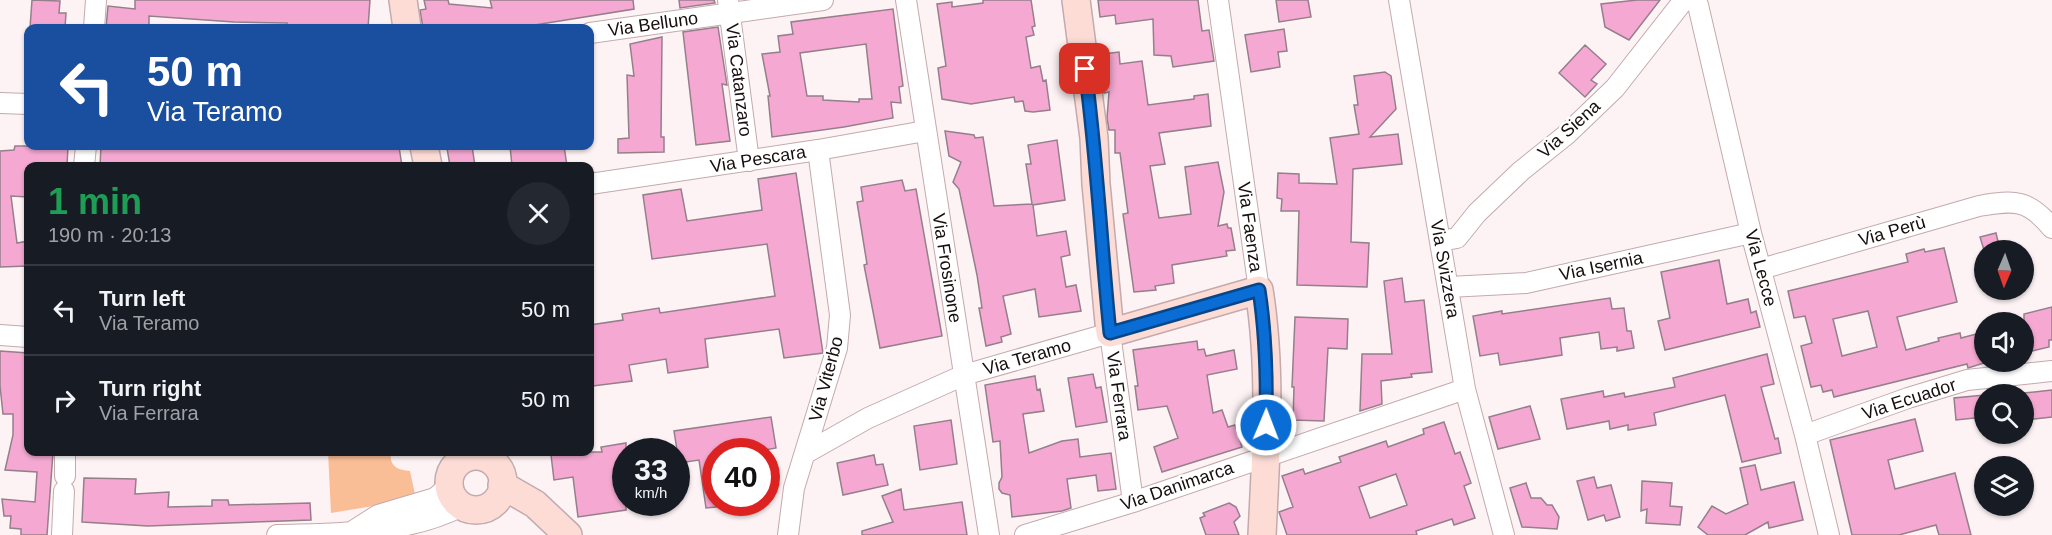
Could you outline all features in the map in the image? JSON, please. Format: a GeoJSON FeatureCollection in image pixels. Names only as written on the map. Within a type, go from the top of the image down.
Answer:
{"type":"FeatureCollection","features":[{"type":"Feature","properties":{"kind":"street"},"geometry":{"type":"LineString","coordinates":[[94,24],[96,0]]}},
{"type":"Feature","properties":{"kind":"street"},"geometry":{"type":"LineString","coordinates":[[388,0],[391,24]]}},
{"type":"Feature","properties":{"kind":"street"},"geometry":{"type":"LineString","coordinates":[[403,0],[406,24]]}},
{"type":"Feature","properties":{"kind":"street","name":"Via Belluno"},"geometry":{"type":"LineString","coordinates":[[594,32],[729,7],[823,0]]}},
{"type":"Feature","properties":{"kind":"street","name":"Via Frosinone"},"geometry":{"type":"LineString","coordinates":[[906,0],[989,535]]}},
{"type":"Feature","properties":{"kind":"street","name":"Via Ferrara"},"geometry":{"type":"LineString","coordinates":[[1058,0],[1075,135],[1096,184]]}},
{"type":"Feature","properties":{"kind":"street","name":"Via Ferrara"},"geometry":{"type":"LineString","coordinates":[[1076,0],[1094,138],[1110,333],[1133,501]]}},
{"type":"Feature","properties":{"kind":"street","name":"Via Faenza"},"geometry":{"type":"LineString","coordinates":[[1218,0],[1265,325],[1266,456],[1262,535]]}},
{"type":"Feature","properties":{"kind":"street","name":"Via Svizzera"},"geometry":{"type":"LineString","coordinates":[[1399,0],[1465,388],[1504,535]]}},
{"type":"Feature","properties":{"kind":"street","name":"Via Siena"},"geometry":{"type":"LineString","coordinates":[[1440,241],[1457,238],[1477,213],[1521,171],[1566,135],[1615,88],[1684,0]]}},
{"type":"Feature","properties":{"kind":"street","name":"Via Lecce"},"geometry":{"type":"LineString","coordinates":[[1694,0],[1698,5],[1751,233],[1829,535]]}},
{"type":"Feature","properties":{"kind":"street","name":"Via Catanzaro"},"geometry":{"type":"LineString","coordinates":[[729,7],[749,161]]}},
{"type":"Feature","properties":{"kind":"street"},"geometry":{"type":"LineString","coordinates":[[0,103],[24,104]]}},
{"type":"Feature","properties":{"kind":"street","name":"Via Pescara"},"geometry":{"type":"LineString","coordinates":[[594,183],[749,161],[925,131]]}},
{"type":"Feature","properties":{"kind":"street","name":"Via Viterbo"},"geometry":{"type":"LineString","coordinates":[[788,535],[794,488],[837,348],[840,315],[818,150]]}},
{"type":"Feature","properties":{"kind":"street","name":"Via Perù"},"geometry":{"type":"LineString","coordinates":[[1761,269],[1979,206],[2007,201],[2025,205],[2040,214],[2052,228]]}},
{"type":"Feature","properties":{"kind":"street","name":"Via Isernia"},"geometry":{"type":"LineString","coordinates":[[1449,287],[1526,283],[1751,233]]}},
{"type":"Feature","properties":{"kind":"street","name":"Via Teramo"},"geometry":{"type":"LineString","coordinates":[[806,453],[868,418],[964,375],[1259,290]]}},
{"type":"Feature","properties":{"kind":"street"},"geometry":{"type":"LineString","coordinates":[[0,335],[24,337]]}},
{"type":"Feature","properties":{"kind":"street","name":"Via Ecuador"},"geometry":{"type":"LineString","coordinates":[[1805,435],[1908,398],[1967,380],[2052,371]]}},
{"type":"Feature","properties":{"kind":"street","name":"Via Danimarca"},"geometry":{"type":"LineString","coordinates":[[1025,535],[1133,501],[1465,388]]}},
{"type":"Feature","properties":{"kind":"street"},"geometry":{"type":"LineString","coordinates":[[62,535],[65,456]]}},
{"type":"Feature","properties":{"kind":"street"},"geometry":{"type":"LineString","coordinates":[[277,535],[350,533],[378,515],[435,498],[455,477],[469,457],[484,457],[516,511],[544,535]]}},
{"type":"Feature","properties":{"kind":"street"},"geometry":{"type":"LineString","coordinates":[[455,477],[477,510],[483,508],[493,474]]}},
{"type":"Feature","properties":{"kind":"street"},"geometry":{"type":"LineString","coordinates":[[493,474],[535,504],[568,535]]}},
{"type":"Feature","properties":{"kind":"shaded area"},"geometry":{"type":"Polygon","coordinates":[[[328,456],[391,456],[391,461],[395,466],[401,470],[410,471],[416,499],[331,513],[328,456]]]}},
{"type":"Feature","properties":{"kind":"building"},"geometry":{"type":"Polygon","coordinates":[[[32,0],[60,1],[59,13],[66,13],[65,24],[30,24],[32,0]]]}},
{"type":"Feature","properties":{"kind":"building"},"geometry":{"type":"Polygon","coordinates":[[[135,0],[370,0],[368,24],[287,24],[149,16],[149,24],[106,24],[108,6],[135,9],[135,0]]]}},
{"type":"Feature","properties":{"kind":"building"},"geometry":{"type":"Polygon","coordinates":[[[424,0],[448,0],[449,4],[492,8],[490,0],[633,0],[634,9],[541,24],[422,24],[420,10],[426,9],[424,0]]]}},
{"type":"Feature","properties":{"kind":"building"},"geometry":{"type":"Polygon","coordinates":[[[679,0],[714,0],[715,3],[680,8],[679,0]]]}},
{"type":"Feature","properties":{"kind":"building"},"geometry":{"type":"Polygon","coordinates":[[[983,0],[1031,0],[1034,35],[1026,37],[1031,68],[1040,66],[1043,81],[1046,80],[1050,110],[1025,111],[1023,101],[1015,102],[1014,97],[971,104],[942,99],[938,68],[946,66],[937,4],[952,2],[952,7],[983,3],[983,0]]]}},
{"type":"Feature","properties":{"kind":"building"},"geometry":{"type":"Polygon","coordinates":[[[1098,0],[1198,0],[1202,31],[1209,30],[1214,61],[1173,67],[1171,56],[1154,55],[1153,19],[1116,24],[1115,15],[1100,17],[1098,0]]]}},
{"type":"Feature","properties":{"kind":"building"},"geometry":{"type":"Polygon","coordinates":[[[1276,0],[1308,0],[1311,17],[1279,22],[1276,0]]]}},
{"type":"Feature","properties":{"kind":"building"},"geometry":{"type":"Polygon","coordinates":[[[1660,0],[1629,40],[1605,27],[1601,4],[1660,0]]]}},
{"type":"Feature","properties":{"kind":"building"},"geometry":{"type":"Polygon","coordinates":[[[893,9],[903,86],[899,87],[901,103],[891,102],[893,118],[772,137],[768,96],[770,96],[762,54],[780,52],[778,36],[793,34],[791,22],[893,9]],[[866,44],[800,53],[807,96],[823,96],[823,100],[859,102],[859,99],[872,99],[866,44]]]}},
{"type":"Feature","properties":{"kind":"building"},"geometry":{"type":"Polygon","coordinates":[[[718,27],[727,85],[722,84],[730,141],[696,145],[683,32],[718,27]]]}},
{"type":"Feature","properties":{"kind":"building"},"geometry":{"type":"Polygon","coordinates":[[[1284,29],[1287,51],[1278,52],[1280,67],[1251,72],[1245,35],[1284,29]]]}},
{"type":"Feature","properties":{"kind":"building"},"geometry":{"type":"Polygon","coordinates":[[[662,37],[661,137],[664,137],[664,152],[618,153],[618,139],[629,138],[627,75],[634,76],[630,44],[662,37]]]}},
{"type":"Feature","properties":{"kind":"building"},"geometry":{"type":"Polygon","coordinates":[[[1585,45],[1606,64],[1591,80],[1597,84],[1585,97],[1559,73],[1585,45]]]}},
{"type":"Feature","properties":{"kind":"building"},"geometry":{"type":"Polygon","coordinates":[[[1119,52],[1120,64],[1142,61],[1148,105],[1194,99],[1194,96],[1208,94],[1211,126],[1159,133],[1165,164],[1150,166],[1159,218],[1191,214],[1185,167],[1218,162],[1224,192],[1218,226],[1227,224],[1228,228],[1231,228],[1235,250],[1226,251],[1227,256],[1172,265],[1174,283],[1155,286],[1156,290],[1134,292],[1123,214],[1128,213],[1120,153],[1115,153],[1115,130],[1109,130],[1107,118],[1109,92],[1104,93],[1101,67],[1105,66],[1103,54],[1119,52]]]}},
{"type":"Feature","properties":{"kind":"building"},"geometry":{"type":"Polygon","coordinates":[[[1385,72],[1391,76],[1396,109],[1370,137],[1398,134],[1402,164],[1353,169],[1351,242],[1369,243],[1367,287],[1297,285],[1299,211],[1281,211],[1282,199],[1277,198],[1278,173],[1299,174],[1299,183],[1337,184],[1330,138],[1359,134],[1354,105],[1358,105],[1354,76],[1385,72]]]}},
{"type":"Feature","properties":{"kind":"building"},"geometry":{"type":"Polygon","coordinates":[[[945,131],[974,135],[975,138],[983,137],[994,206],[1032,204],[1026,164],[1031,164],[1028,145],[1057,140],[1065,200],[1033,205],[1037,236],[1066,231],[1070,255],[1061,257],[1066,287],[1076,285],[1081,311],[1039,317],[1035,289],[1003,296],[1011,334],[1001,337],[1002,342],[986,346],[979,308],[982,308],[977,275],[959,189],[953,182],[961,162],[949,156],[945,131]]]}},
{"type":"Feature","properties":{"kind":"building"},"geometry":{"type":"Polygon","coordinates":[[[15,146],[24,146],[24,150],[68,150],[67,162],[24,162],[24,197],[11,196],[17,243],[24,242],[24,266],[0,267],[0,151],[14,150],[15,146]]]}},
{"type":"Feature","properties":{"kind":"building"},"geometry":{"type":"Polygon","coordinates":[[[101,150],[399,150],[401,162],[100,162],[101,150]]]}},
{"type":"Feature","properties":{"kind":"building"},"geometry":{"type":"Polygon","coordinates":[[[447,150],[473,150],[474,162],[449,162],[447,150]]]}},
{"type":"Feature","properties":{"kind":"building"},"geometry":{"type":"Polygon","coordinates":[[[510,150],[565,150],[566,162],[512,162],[510,150]]]}},
{"type":"Feature","properties":{"kind":"building"},"geometry":{"type":"Polygon","coordinates":[[[796,173],[823,353],[784,358],[779,329],[705,339],[708,367],[668,373],[666,359],[629,365],[632,381],[594,386],[594,324],[623,320],[622,314],[659,308],[660,313],[775,296],[767,244],[652,259],[643,195],[681,189],[687,221],[762,210],[758,179],[796,173]]]}},
{"type":"Feature","properties":{"kind":"building"},"geometry":{"type":"Polygon","coordinates":[[[902,180],[905,191],[916,189],[942,336],[880,348],[864,265],[867,264],[857,202],[863,201],[861,187],[902,180]]]}},
{"type":"Feature","properties":{"kind":"building"},"geometry":{"type":"Polygon","coordinates":[[[1996,233],[1998,240],[1981,240],[1980,237],[1996,233]]]}},
{"type":"Feature","properties":{"kind":"building"},"geometry":{"type":"Polygon","coordinates":[[[1944,248],[1957,302],[1897,317],[1906,350],[1939,341],[1938,338],[1960,333],[1961,338],[1974,335],[1974,366],[1968,368],[1967,364],[1834,397],[1832,390],[1823,392],[1821,385],[1811,387],[1801,346],[1812,343],[1805,316],[1794,318],[1788,291],[1908,262],[1906,254],[1924,249],[1925,252],[1944,248]],[[1868,311],[1833,319],[1842,356],[1877,347],[1868,311]]]}},
{"type":"Feature","properties":{"kind":"building"},"geometry":{"type":"Polygon","coordinates":[[[1719,260],[1727,304],[1748,299],[1751,313],[1756,311],[1760,327],[1665,350],[1658,321],[1670,318],[1661,272],[1719,260]]]}},
{"type":"Feature","properties":{"kind":"building"},"geometry":{"type":"Polygon","coordinates":[[[1402,278],[1405,302],[1424,300],[1432,372],[1381,381],[1382,404],[1360,411],[1362,354],[1392,354],[1384,281],[1402,278]]]}},
{"type":"Feature","properties":{"kind":"building"},"geometry":{"type":"Polygon","coordinates":[[[1610,298],[1612,309],[1624,308],[1627,331],[1631,331],[1634,348],[1617,351],[1617,347],[1601,349],[1599,332],[1560,338],[1562,355],[1500,365],[1498,353],[1480,356],[1473,316],[1610,298]]]}},
{"type":"Feature","properties":{"kind":"building"},"geometry":{"type":"Polygon","coordinates":[[[2052,307],[2052,340],[2049,340],[2049,347],[2034,351],[2034,312],[2032,312],[2052,307]]]}},
{"type":"Feature","properties":{"kind":"building"},"geometry":{"type":"Polygon","coordinates":[[[1295,317],[1348,319],[1347,349],[1328,348],[1324,421],[1293,420],[1295,317]]]}},
{"type":"Feature","properties":{"kind":"building"},"geometry":{"type":"Polygon","coordinates":[[[1197,341],[1198,350],[1204,349],[1206,356],[1234,350],[1237,369],[1207,375],[1213,413],[1222,410],[1228,427],[1235,425],[1242,447],[1162,472],[1154,447],[1178,438],[1167,406],[1138,410],[1135,386],[1138,386],[1133,350],[1197,341]]]}},
{"type":"Feature","properties":{"kind":"building"},"geometry":{"type":"Polygon","coordinates":[[[0,351],[24,353],[24,456],[53,456],[47,535],[21,535],[21,529],[10,528],[11,516],[4,516],[2,499],[35,502],[37,472],[5,470],[13,435],[13,414],[3,414],[0,351]]]}},
{"type":"Feature","properties":{"kind":"building"},"geometry":{"type":"Polygon","coordinates":[[[1767,354],[1774,384],[1761,387],[1781,453],[1742,462],[1725,395],[1654,413],[1656,425],[1628,430],[1628,425],[1610,429],[1609,421],[1567,429],[1561,399],[1603,391],[1604,397],[1624,393],[1625,397],[1675,387],[1673,378],[1767,354]]]}},
{"type":"Feature","properties":{"kind":"building"},"geometry":{"type":"Polygon","coordinates":[[[1093,374],[1096,388],[1101,387],[1107,422],[1076,427],[1068,378],[1093,374]]]}},
{"type":"Feature","properties":{"kind":"building"},"geometry":{"type":"Polygon","coordinates":[[[1035,376],[1044,411],[1023,414],[1029,453],[1062,441],[1078,439],[1080,457],[1111,453],[1116,489],[1098,491],[1096,475],[1067,479],[1071,508],[1012,517],[1010,495],[1002,493],[999,489],[1002,477],[1000,441],[993,442],[985,385],[1035,376]]]}},
{"type":"Feature","properties":{"kind":"building"},"geometry":{"type":"Polygon","coordinates":[[[2052,390],[2052,417],[2034,419],[2034,392],[2052,390]]]}},
{"type":"Feature","properties":{"kind":"building"},"geometry":{"type":"Polygon","coordinates":[[[1974,396],[1974,418],[1956,420],[1954,398],[1974,396]]]}},
{"type":"Feature","properties":{"kind":"building"},"geometry":{"type":"Polygon","coordinates":[[[1530,406],[1540,439],[1498,449],[1489,417],[1530,406]]]}},
{"type":"Feature","properties":{"kind":"building"},"geometry":{"type":"Polygon","coordinates":[[[771,417],[774,438],[702,438],[702,481],[699,460],[690,461],[690,438],[675,438],[674,431],[771,417]]]}},
{"type":"Feature","properties":{"kind":"building"},"geometry":{"type":"Polygon","coordinates":[[[1915,419],[1923,451],[1888,460],[1895,489],[1955,473],[1971,535],[1939,535],[1936,525],[1899,535],[1852,535],[1830,440],[1915,419]]]}},
{"type":"Feature","properties":{"kind":"building"},"geometry":{"type":"Polygon","coordinates":[[[951,420],[957,464],[920,470],[914,426],[951,420]]]}},
{"type":"Feature","properties":{"kind":"building"},"geometry":{"type":"Polygon","coordinates":[[[1444,422],[1455,454],[1460,452],[1471,483],[1464,486],[1475,518],[1454,525],[1452,519],[1416,531],[1417,535],[1287,535],[1279,512],[1293,507],[1282,476],[1303,469],[1305,474],[1341,462],[1339,457],[1386,441],[1388,447],[1424,434],[1423,429],[1444,422]],[[1396,474],[1359,487],[1370,518],[1407,505],[1396,474]]]}},
{"type":"Feature","properties":{"kind":"building"},"geometry":{"type":"Polygon","coordinates":[[[612,445],[612,512],[578,517],[573,477],[554,480],[551,456],[594,456],[594,452],[602,452],[601,447],[612,445]]]}},
{"type":"Feature","properties":{"kind":"building"},"geometry":{"type":"Polygon","coordinates":[[[874,455],[876,465],[883,464],[888,485],[843,495],[837,463],[874,455]]]}},
{"type":"Feature","properties":{"kind":"building"},"geometry":{"type":"Polygon","coordinates":[[[1755,465],[1761,490],[1794,482],[1803,520],[1769,528],[1768,522],[1745,535],[1708,535],[1698,527],[1712,506],[1726,514],[1748,504],[1740,468],[1755,465]]]}},
{"type":"Feature","properties":{"kind":"building"},"geometry":{"type":"Polygon","coordinates":[[[1594,477],[1597,488],[1611,485],[1620,517],[1606,521],[1604,515],[1588,520],[1577,481],[1594,477]]]}},
{"type":"Feature","properties":{"kind":"building"},"geometry":{"type":"Polygon","coordinates":[[[84,478],[136,479],[135,494],[169,492],[168,507],[212,506],[212,500],[228,500],[229,505],[310,503],[311,520],[148,526],[82,522],[84,478]]]}},
{"type":"Feature","properties":{"kind":"building"},"geometry":{"type":"Polygon","coordinates":[[[1642,481],[1672,483],[1670,506],[1682,507],[1680,525],[1646,523],[1647,509],[1641,511],[1642,481]]]}},
{"type":"Feature","properties":{"kind":"building"},"geometry":{"type":"Polygon","coordinates":[[[1526,483],[1531,498],[1541,498],[1547,505],[1552,505],[1559,517],[1557,529],[1522,527],[1510,488],[1526,483]]]}},
{"type":"Feature","properties":{"kind":"building"},"geometry":{"type":"Polygon","coordinates":[[[901,489],[904,510],[962,502],[967,535],[862,535],[862,531],[893,522],[882,496],[901,489]]]}},
{"type":"Feature","properties":{"kind":"building"},"geometry":{"type":"Polygon","coordinates":[[[1229,503],[1236,507],[1240,516],[1234,522],[1239,535],[1206,535],[1200,518],[1205,516],[1203,513],[1229,503]]]}},
{"type":"Feature","properties":{"kind":"route"},"geometry":{"type":"LineString","coordinates":[[1085,69],[1094,138],[1110,333],[1259,290],[1265,325],[1267,363],[1266,425]]}}]}
